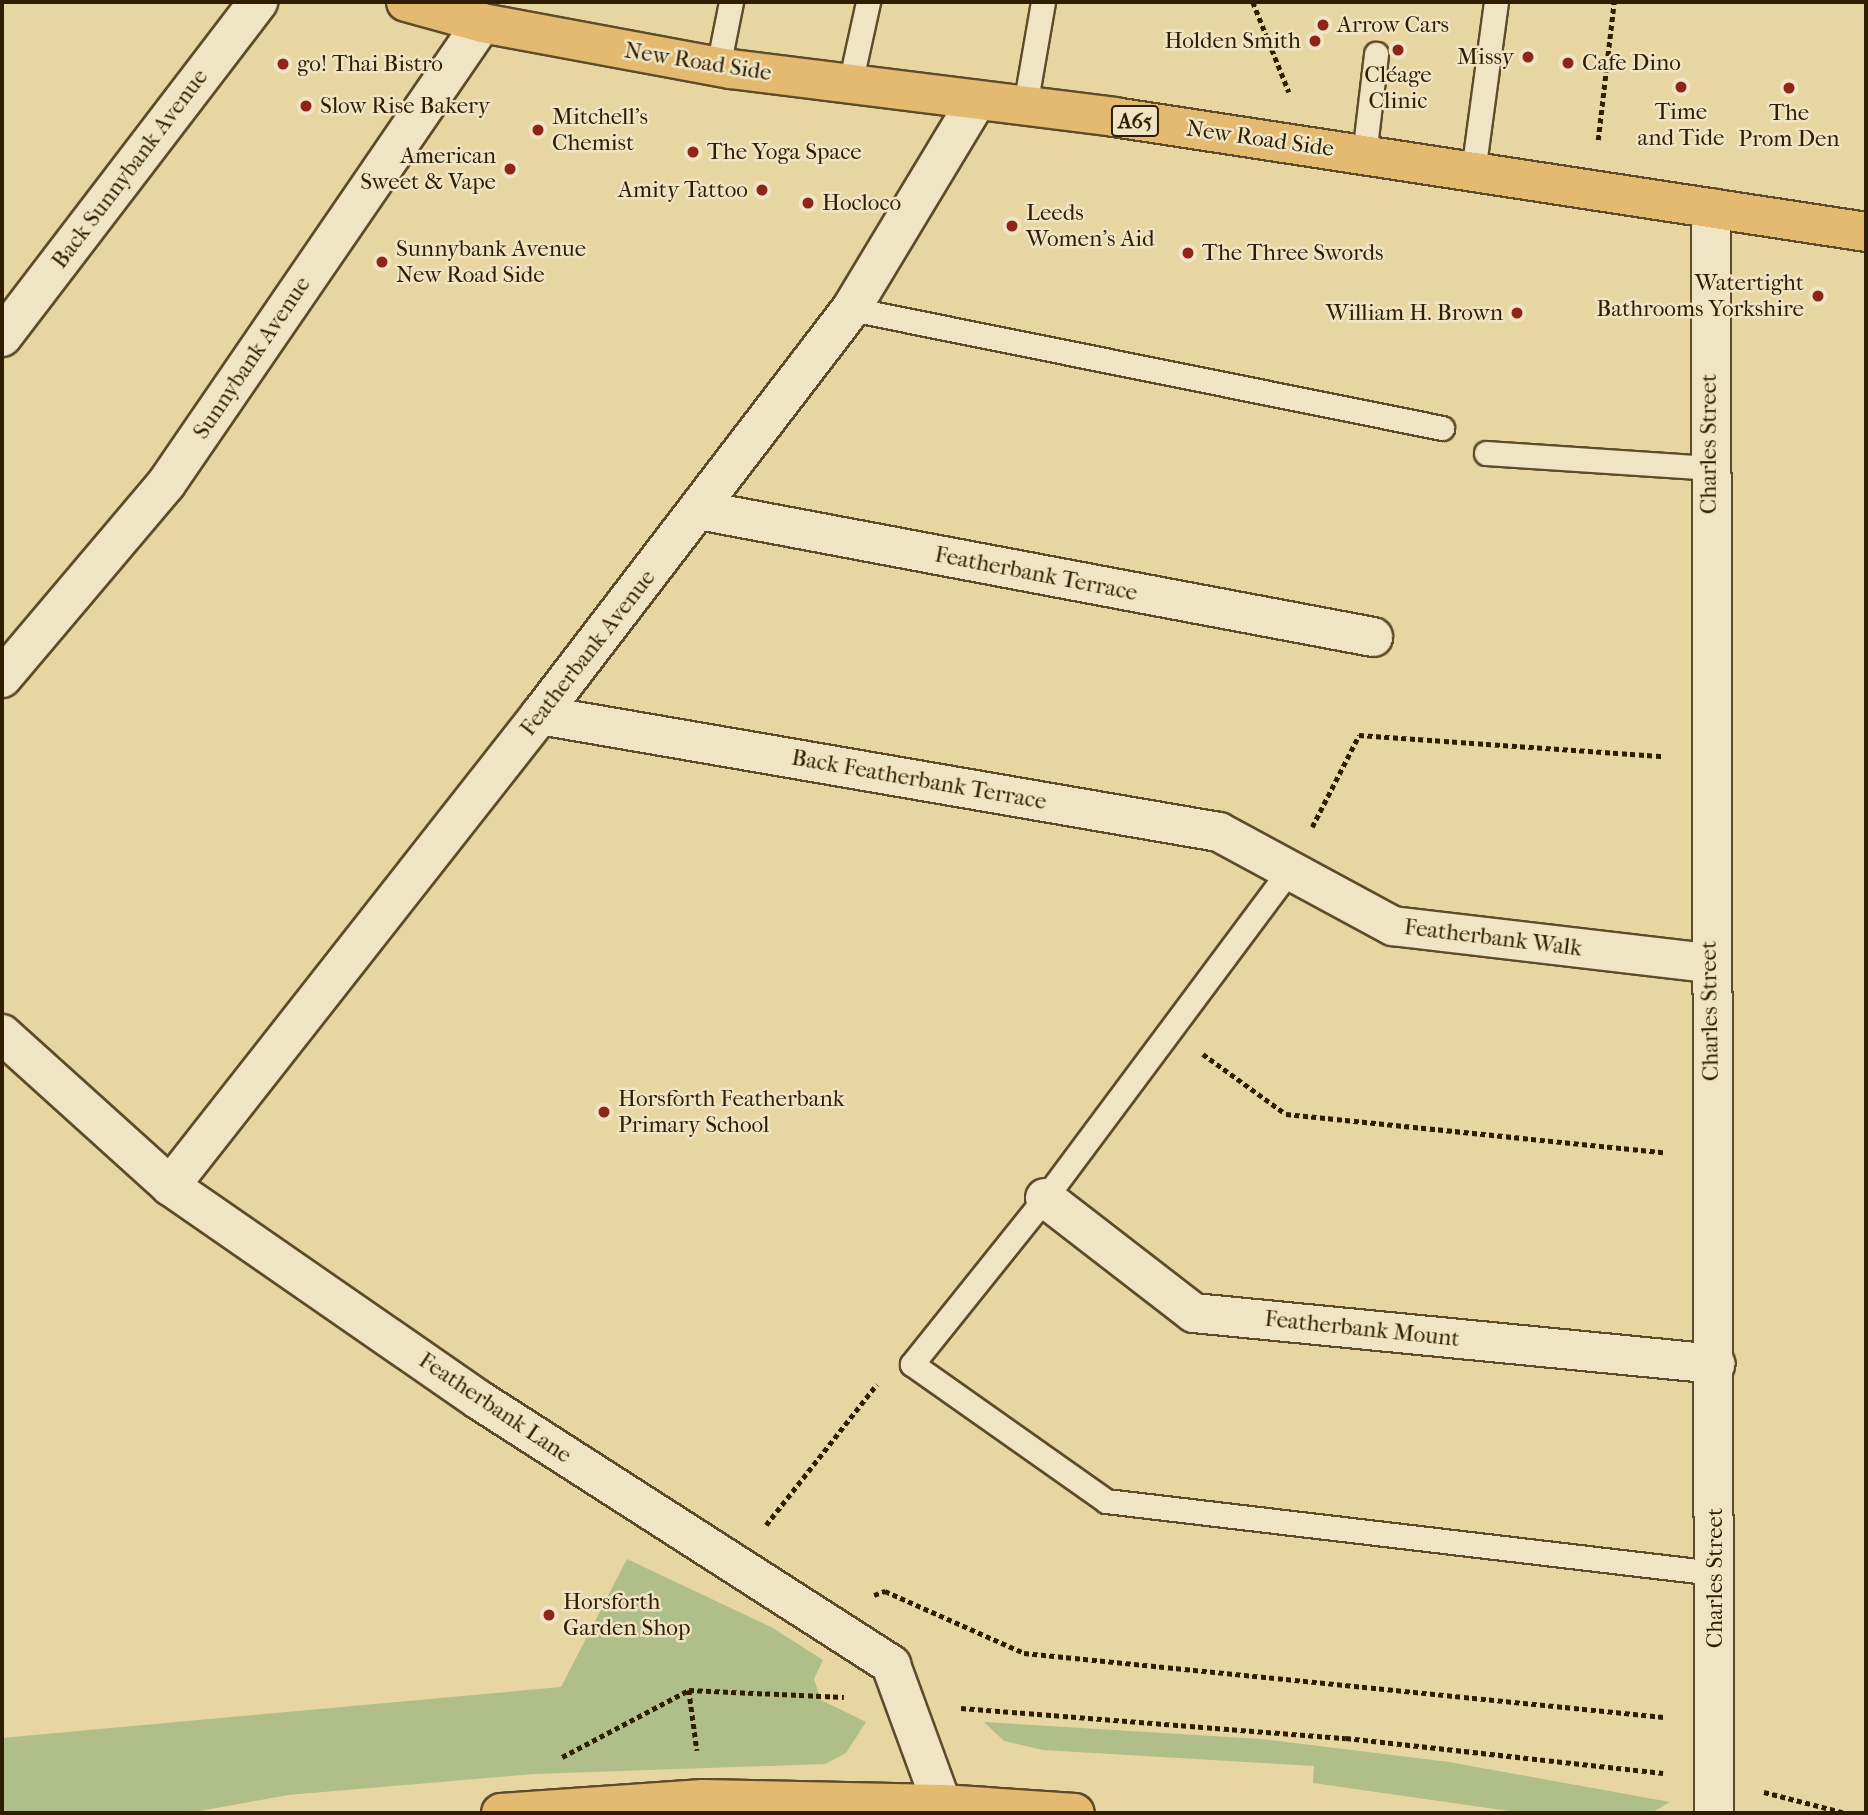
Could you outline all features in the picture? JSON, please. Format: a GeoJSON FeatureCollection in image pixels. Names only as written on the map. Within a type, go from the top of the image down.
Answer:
{"type":"FeatureCollection","features":[{"type":"Feature","properties":{"kind":"main road","name":"New Road Side"},"geometry":{"type":"LineString","coordinates":[[406,2],[482,23],[718,67],[1025,106],[1311,147],[1866,232]]}},
{"type":"Feature","properties":{"kind":"main road"},"geometry":{"type":"LineString","coordinates":[[501,1813],[703,1799],[942,1804],[1075,1813]]}},
{"type":"Feature","properties":{"kind":"street","name":"Back Sunnybank Avenue"},"geometry":{"type":"LineString","coordinates":[[2,337],[258,2]]}},
{"type":"Feature","properties":{"kind":"street","name":"Sunnybank Avenue"},"geometry":{"type":"LineString","coordinates":[[2,678],[166,484],[482,23]]}},
{"type":"Feature","properties":{"kind":"street","name":"Featherbank Avenue"},"geometry":{"type":"LineString","coordinates":[[170,1186],[699,510],[850,309],[977,100]]}},
{"type":"Feature","properties":{"kind":"street","name":"Charles Street"},"geometry":{"type":"LineString","coordinates":[[1711,208],[1709,963],[1716,1364],[1714,1796]]}},
{"type":"Feature","properties":{"kind":"street","name":"Featherbank Terrace"},"geometry":{"type":"LineString","coordinates":[[699,510],[1373,637]]}},
{"type":"Feature","properties":{"kind":"street","name":"Back Featherbank Terrace"},"geometry":{"type":"LineString","coordinates":[[540,715],[1219,832],[1291,868]]}},
{"type":"Feature","properties":{"kind":"street","name":"Featherbank Walk"},"geometry":{"type":"LineString","coordinates":[[1291,868],[1393,926],[1709,963]]}},
{"type":"Feature","properties":{"kind":"street","name":"Featherbank Lane"},"geometry":{"type":"LineString","coordinates":[[2,1034],[170,1186],[479,1400],[891,1665],[906,1699],[942,1804]]}},
{"type":"Feature","properties":{"kind":"street","name":"Featherbank Mount"},"geometry":{"type":"LineString","coordinates":[[1045,1198],[1194,1313],[1716,1364]]}},
{"type":"Feature","properties":{"kind":"lane"},"geometry":{"type":"LineString","coordinates":[[718,67],[731,2]]}},
{"type":"Feature","properties":{"kind":"lane"},"geometry":{"type":"LineString","coordinates":[[850,84],[868,2]]}},
{"type":"Feature","properties":{"kind":"lane"},"geometry":{"type":"LineString","coordinates":[[1025,106],[1043,2]]}},
{"type":"Feature","properties":{"kind":"lane"},"geometry":{"type":"LineString","coordinates":[[1473,172],[1496,2]]}},
{"type":"Feature","properties":{"kind":"lane"},"geometry":{"type":"LineString","coordinates":[[1364,155],[1376,54]]}},
{"type":"Feature","properties":{"kind":"lane"},"geometry":{"type":"LineString","coordinates":[[850,309],[1442,428]]}},
{"type":"Feature","properties":{"kind":"lane"},"geometry":{"type":"LineString","coordinates":[[1486,453],[1709,468]]}},
{"type":"Feature","properties":{"kind":"lane"},"geometry":{"type":"LineString","coordinates":[[1291,868],[1045,1198],[912,1364],[1105,1501],[1714,1573]]}},
{"type":"Feature","properties":{"kind":"path"},"geometry":{"type":"LineString","coordinates":[[1253,2],[1311,147]]}},
{"type":"Feature","properties":{"kind":"path"},"geometry":{"type":"LineString","coordinates":[[1592,190],[1614,2]]}},
{"type":"Feature","properties":{"kind":"path"},"geometry":{"type":"LineString","coordinates":[[1291,868],[1359,735],[1709,759]]}},
{"type":"Feature","properties":{"kind":"path"},"geometry":{"type":"LineString","coordinates":[[1170,1030],[1286,1114],[1713,1157]]}},
{"type":"Feature","properties":{"kind":"path"},"geometry":{"type":"LineString","coordinates":[[734,1565],[877,1383],[912,1364]]}},
{"type":"Feature","properties":{"kind":"path"},"geometry":{"type":"LineString","coordinates":[[815,1617],[886,1591],[1024,1653],[1714,1722]]}},
{"type":"Feature","properties":{"kind":"path"},"geometry":{"type":"LineString","coordinates":[[559,1759],[689,1690],[906,1699],[994,1714],[1346,1738],[1714,1796],[1846,1813]]}},
{"type":"Feature","properties":{"kind":"green space"},"geometry":{"type":"Polygon","coordinates":[[[627,1559],[771,1627],[823,1660],[814,1679],[821,1700],[866,1722],[846,1753],[825,1764],[534,1774],[288,1795],[189,1813],[2,1813],[2,1738],[561,1687],[627,1559]]]}},
{"type":"Feature","properties":{"kind":"green space"},"geometry":{"type":"Polygon","coordinates":[[[984,1722],[1261,1739],[1449,1762],[1670,1802],[1651,1813],[1523,1813],[1313,1783],[1314,1766],[1043,1750],[1004,1741],[984,1722]]]}},
{"type":"Feature","properties":{"kind":"place","name":"Arrow Cars"},"geometry":{"type":"Point","coordinates":[1323,25]}},
{"type":"Feature","properties":{"kind":"place","name":"Holden Smith"},"geometry":{"type":"Point","coordinates":[1315,41]}},
{"type":"Feature","properties":{"kind":"place","name":"Cléage Clinic"},"geometry":{"type":"Point","coordinates":[1398,50]}},
{"type":"Feature","properties":{"kind":"place","name":"Missy"},"geometry":{"type":"Point","coordinates":[1528,57]}},
{"type":"Feature","properties":{"kind":"place","name":"Cafe Dino"},"geometry":{"type":"Point","coordinates":[1568,63]}},
{"type":"Feature","properties":{"kind":"place","name":"go! Thai Bistro"},"geometry":{"type":"Point","coordinates":[283,64]}},
{"type":"Feature","properties":{"kind":"place","name":"Time and Tide"},"geometry":{"type":"Point","coordinates":[1681,87]}},
{"type":"Feature","properties":{"kind":"place","name":"The Prom Den"},"geometry":{"type":"Point","coordinates":[1789,88]}},
{"type":"Feature","properties":{"kind":"place","name":"Slow Rise Bakery"},"geometry":{"type":"Point","coordinates":[306,106]}},
{"type":"Feature","properties":{"kind":"place","name":"Mitchell's Chemist"},"geometry":{"type":"Point","coordinates":[538,130]}},
{"type":"Feature","properties":{"kind":"place","name":"The Yoga Space"},"geometry":{"type":"Point","coordinates":[693,152]}},
{"type":"Feature","properties":{"kind":"place","name":"American Sweet & Vape"},"geometry":{"type":"Point","coordinates":[510,169]}},
{"type":"Feature","properties":{"kind":"place","name":"Amity Tattoo"},"geometry":{"type":"Point","coordinates":[762,190]}},
{"type":"Feature","properties":{"kind":"place","name":"Hocloco"},"geometry":{"type":"Point","coordinates":[808,203]}},
{"type":"Feature","properties":{"kind":"place","name":"Leeds Women's Aid"},"geometry":{"type":"Point","coordinates":[1012,226]}},
{"type":"Feature","properties":{"kind":"place","name":"The Three Swords"},"geometry":{"type":"Point","coordinates":[1188,253]}},
{"type":"Feature","properties":{"kind":"place","name":"Sunnybank Avenue New Road Side"},"geometry":{"type":"Point","coordinates":[382,262]}},
{"type":"Feature","properties":{"kind":"place","name":"Watertight Bathrooms Yorkshire"},"geometry":{"type":"Point","coordinates":[1818,296]}},
{"type":"Feature","properties":{"kind":"place","name":"William H. Brown"},"geometry":{"type":"Point","coordinates":[1517,313]}},
{"type":"Feature","properties":{"kind":"place","name":"Horsforth Featherbank Primary School"},"geometry":{"type":"Point","coordinates":[604,1112]}},
{"type":"Feature","properties":{"kind":"place","name":"Horsforth Garden Shop"},"geometry":{"type":"Point","coordinates":[549,1615]}}]}
